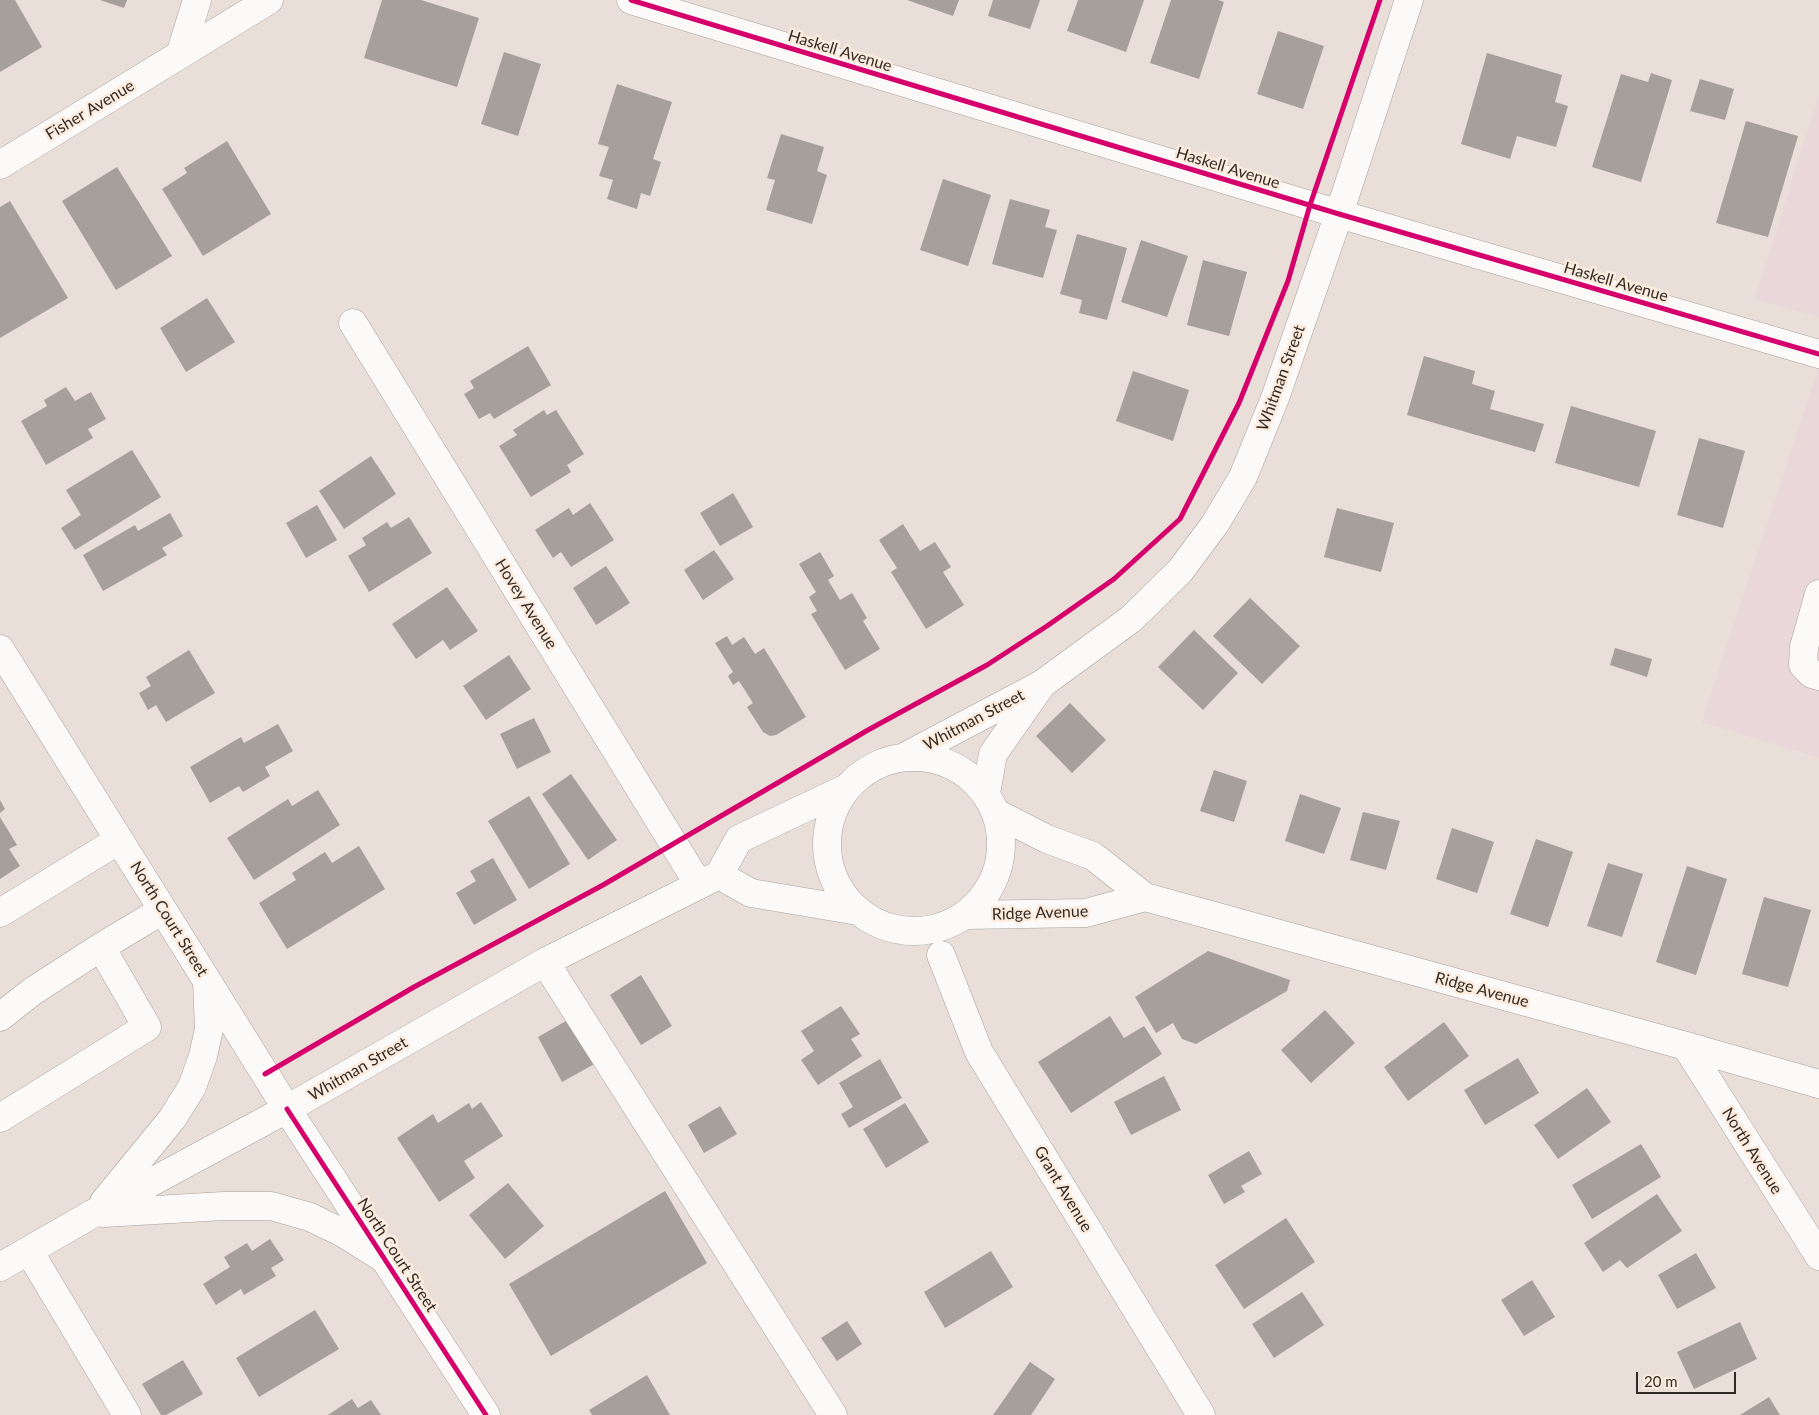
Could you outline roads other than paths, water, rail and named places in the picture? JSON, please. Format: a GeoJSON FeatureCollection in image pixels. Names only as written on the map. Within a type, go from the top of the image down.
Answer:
{"type":"FeatureCollection","features":[{"type":"Feature","properties":{"kind":"street"},"geometry":{"type":"LineString","coordinates":[[180,55],[197,0]]}},
{"type":"Feature","properties":{"kind":"street","name":"Fisher Avenue"},"geometry":{"type":"LineString","coordinates":[[0,165],[269,0]]}},
{"type":"Feature","properties":{"kind":"street","name":"Haskell Avenue"},"geometry":{"type":"LineString","coordinates":[[631,0],[1339,214],[1819,354]]}},
{"type":"Feature","properties":{"kind":"street","name":"Whitman Street"},"geometry":{"type":"LineString","coordinates":[[906,756],[1042,684],[1131,619],[1180,571],[1215,524],[1243,477],[1275,398],[1339,214],[1409,0]]}},
{"type":"Feature","properties":{"kind":"street","name":"Hovey Avenue"},"geometry":{"type":"LineString","coordinates":[[352,323],[709,880]]}},
{"type":"Feature","properties":{"kind":"street"},"geometry":{"type":"LineString","coordinates":[[1819,594],[1804,647],[1803,665],[1812,674],[1819,676]]}},
{"type":"Feature","properties":{"kind":"street","name":"North Court Street"},"geometry":{"type":"LineString","coordinates":[[0,649],[287,1109],[486,1415]]}},
{"type":"Feature","properties":{"kind":"street","name":"Whitman Street"},"geometry":{"type":"LineString","coordinates":[[991,803],[993,754],[1042,684]]}},
{"type":"Feature","properties":{"kind":"street"},"geometry":{"type":"LineString","coordinates":[[906,756],[929,757],[951,764],[970,776],[991,803],[1001,835],[1001,859],[994,880],[982,900],[965,915],[944,926],[922,931],[899,930],[878,924],[858,911],[842,895],[832,874],[827,852],[828,829],[835,807],[847,788],[864,772],[884,761],[906,756]]}},
{"type":"Feature","properties":{"kind":"street"},"geometry":{"type":"LineString","coordinates":[[847,788],[739,839],[709,880],[751,893],[858,911]]}},
{"type":"Feature","properties":{"kind":"street","name":"Ridge Avenue"},"geometry":{"type":"LineString","coordinates":[[991,803],[1048,839],[1093,856],[1145,897],[1819,1084]]}},
{"type":"Feature","properties":{"kind":"street"},"geometry":{"type":"LineString","coordinates":[[0,913],[119,840]]}},
{"type":"Feature","properties":{"kind":"street","name":"Whitman Street"},"geometry":{"type":"LineString","coordinates":[[0,1267],[94,1213],[287,1109],[545,962],[709,880]]}},
{"type":"Feature","properties":{"kind":"street","name":"Ridge Avenue"},"geometry":{"type":"LineString","coordinates":[[965,915],[1086,913],[1145,897]]}},
{"type":"Feature","properties":{"kind":"street"},"geometry":{"type":"LineString","coordinates":[[0,1017],[33,991],[163,910]]}},
{"type":"Feature","properties":{"kind":"street"},"geometry":{"type":"LineString","coordinates":[[0,1118],[147,1027],[102,947]]}},
{"type":"Feature","properties":{"kind":"street","name":"Grant Avenue"},"geometry":{"type":"LineString","coordinates":[[941,955],[980,1052],[1201,1415]]}},
{"type":"Feature","properties":{"kind":"street"},"geometry":{"type":"LineString","coordinates":[[545,962],[833,1415]]}},
{"type":"Feature","properties":{"kind":"street"},"geometry":{"type":"LineString","coordinates":[[94,1213],[172,1119],[192,1087],[203,1056],[208,1029],[207,981]]}},
{"type":"Feature","properties":{"kind":"street","name":"North Avenue"},"geometry":{"type":"LineString","coordinates":[[1686,1046],[1819,1256]]}},
{"type":"Feature","properties":{"kind":"street"},"geometry":{"type":"LineString","coordinates":[[94,1213],[224,1206],[272,1206],[310,1217],[343,1233],[386,1260]]}},
{"type":"Feature","properties":{"kind":"street"},"geometry":{"type":"LineString","coordinates":[[29,1251],[127,1415]]}}]}
